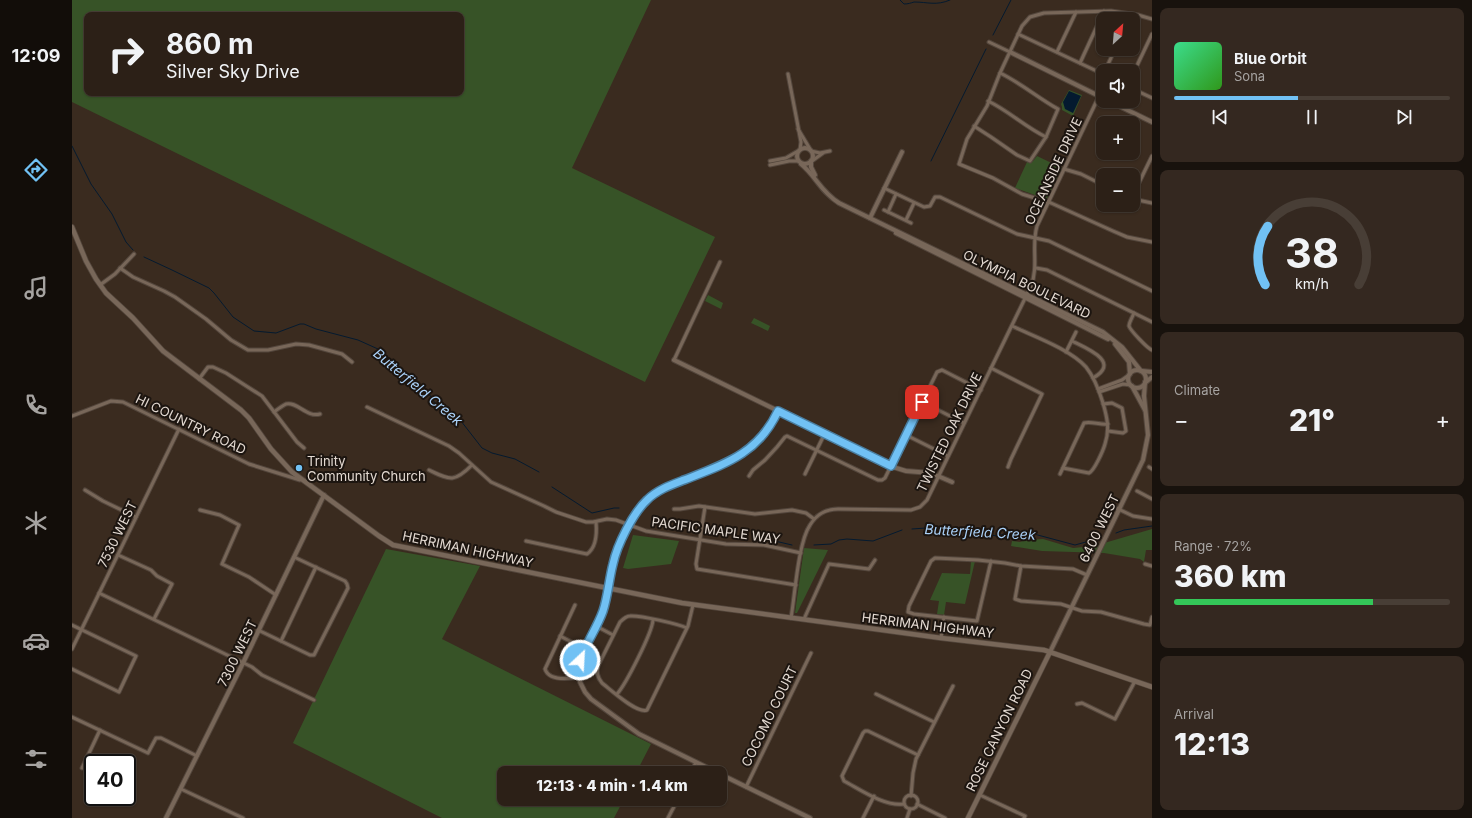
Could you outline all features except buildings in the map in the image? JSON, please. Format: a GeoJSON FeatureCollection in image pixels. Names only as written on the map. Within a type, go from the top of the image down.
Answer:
{"type":"FeatureCollection","features":[{"type":"Feature","properties":{"kind":"main road","name":"HERRIMAN HIGHWAY"},"geometry":{"type":"LineString","coordinates":[[72,227],[86,261],[100,285],[159,347],[242,410],[276,455],[302,480],[393,545],[693,605],[1050,652],[1152,687]]}},
{"type":"Feature","properties":{"kind":"main road","name":"ROSE CANYON ROAD"},"geometry":{"type":"LineString","coordinates":[[968,818],[1050,652]]}},
{"type":"Feature","properties":{"kind":"street"},"geometry":{"type":"LineString","coordinates":[[1080,63],[1104,11]]}},
{"type":"Feature","properties":{"kind":"street"},"geometry":{"type":"LineString","coordinates":[[1057,52],[1076,12]]}},
{"type":"Feature","properties":{"kind":"street"},"geometry":{"type":"LineString","coordinates":[[1113,12],[1044,13],[1034,15],[1025,22],[1000,72],[988,101],[967,139],[959,164],[993,178],[1022,194],[1049,202],[1113,232],[1127,237],[1152,242]]}},
{"type":"Feature","properties":{"kind":"street"},"geometry":{"type":"LineString","coordinates":[[1140,16],[1152,19]]}},
{"type":"Feature","properties":{"kind":"street"},"geometry":{"type":"LineString","coordinates":[[1018,34],[1096,71]]}},
{"type":"Feature","properties":{"kind":"street"},"geometry":{"type":"LineString","coordinates":[[1138,64],[1152,34]]}},
{"type":"Feature","properties":{"kind":"street"},"geometry":{"type":"LineString","coordinates":[[989,42],[1096,95]]}},
{"type":"Feature","properties":{"kind":"street"},"geometry":{"type":"LineString","coordinates":[[974,126],[991,136],[1017,155],[1030,161],[1046,136],[1058,109],[1000,72]]}},
{"type":"Feature","properties":{"kind":"street"},"geometry":{"type":"LineString","coordinates":[[788,74],[801,142],[797,156],[800,162]]}},
{"type":"Feature","properties":{"kind":"street"},"geometry":{"type":"LineString","coordinates":[[1140,91],[1152,97]]}},
{"type":"Feature","properties":{"kind":"street"},"geometry":{"type":"LineString","coordinates":[[988,101],[1030,128],[1046,136]]}},
{"type":"Feature","properties":{"kind":"street","name":"OCEANSIDE DRIVE"},"geometry":{"type":"LineString","coordinates":[[1023,302],[1034,279],[1036,268],[1035,238],[1037,226],[1096,107]]}},
{"type":"Feature","properties":{"kind":"street"},"geometry":{"type":"LineString","coordinates":[[1124,108],[1152,122]]}},
{"type":"Feature","properties":{"kind":"street"},"geometry":{"type":"LineString","coordinates":[[798,129],[811,150],[813,156],[811,161]]}},
{"type":"Feature","properties":{"kind":"street"},"geometry":{"type":"LineString","coordinates":[[823,152],[807,164],[789,161],[770,163],[786,158],[805,148],[823,152],[830,151]]}},
{"type":"Feature","properties":{"kind":"street"},"geometry":{"type":"LineString","coordinates":[[870,218],[902,152]]}},
{"type":"Feature","properties":{"kind":"street"},"geometry":{"type":"LineString","coordinates":[[1140,181],[1152,156]]}},
{"type":"Feature","properties":{"kind":"street","name":"OLYMPIA BOULEVARD"},"geometry":{"type":"LineString","coordinates":[[811,161],[812,170],[822,185],[833,196],[851,209]]}},
{"type":"Feature","properties":{"kind":"street","name":"OLYMPIA BOULEVARD"},"geometry":{"type":"LineString","coordinates":[[800,162],[808,170],[818,185],[838,203],[893,230],[899,236],[1107,335],[1122,347],[1141,371]]}},
{"type":"Feature","properties":{"kind":"street"},"geometry":{"type":"LineString","coordinates":[[1064,169],[1081,174],[1096,182]]}},
{"type":"Feature","properties":{"kind":"street"},"geometry":{"type":"LineString","coordinates":[[884,188],[926,208],[930,206],[934,198],[938,196],[1016,234],[1052,242],[1152,291]]}},
{"type":"Feature","properties":{"kind":"street"},"geometry":{"type":"LineString","coordinates":[[888,212],[896,194]]}},
{"type":"Feature","properties":{"kind":"street"},"geometry":{"type":"LineString","coordinates":[[1140,200],[1152,203]]}},
{"type":"Feature","properties":{"kind":"street"},"geometry":{"type":"LineString","coordinates":[[906,220],[914,203]]}},
{"type":"Feature","properties":{"kind":"street"},"geometry":{"type":"LineString","coordinates":[[884,210],[911,223]]}},
{"type":"Feature","properties":{"kind":"street"},"geometry":{"type":"LineString","coordinates":[[100,285],[134,254]]}},
{"type":"Feature","properties":{"kind":"street"},"geometry":{"type":"LineString","coordinates":[[720,262],[674,360],[891,466],[906,471],[927,472],[952,482]]}},
{"type":"Feature","properties":{"kind":"street"},"geometry":{"type":"LineString","coordinates":[[120,268],[134,277],[175,297],[206,319],[231,340],[248,350],[268,350],[296,344],[309,345],[342,354],[352,362]]}},
{"type":"Feature","properties":{"kind":"street"},"geometry":{"type":"LineString","coordinates":[[1036,268],[1049,271],[1152,322]]}},
{"type":"Feature","properties":{"kind":"street","name":"OLYMPIA BOULEVARD"},"geometry":{"type":"LineString","coordinates":[[1026,296],[1109,340],[1126,357],[1130,366],[1130,375]]}},
{"type":"Feature","properties":{"kind":"street","name":"TWISTED OAK DRIVE"},"geometry":{"type":"LineString","coordinates":[[814,519],[825,512],[838,508],[908,511],[922,506],[927,500],[939,476],[1023,302]]}},
{"type":"Feature","properties":{"kind":"street"},"geometry":{"type":"LineString","coordinates":[[1134,313],[1129,324],[1130,328],[1147,348],[1152,350]]}},
{"type":"Feature","properties":{"kind":"street"},"geometry":{"type":"LineString","coordinates":[[1012,326],[1066,352],[1082,363],[1093,378],[1099,391],[1108,424],[1108,431],[1104,446],[1092,471],[1088,472],[1063,468]]}},
{"type":"Feature","properties":{"kind":"street"},"geometry":{"type":"LineString","coordinates":[[1066,352],[1076,332]]}},
{"type":"Feature","properties":{"kind":"street"},"geometry":{"type":"LineString","coordinates":[[1072,341],[1092,351],[1104,361],[1102,372],[1093,378]]}},
{"type":"Feature","properties":{"kind":"street"},"geometry":{"type":"LineString","coordinates":[[199,378],[208,367],[213,367],[259,394],[297,442],[304,448]]}},
{"type":"Feature","properties":{"kind":"street"},"geometry":{"type":"LineString","coordinates":[[991,368],[1042,394],[1008,467]]}},
{"type":"Feature","properties":{"kind":"street"},"geometry":{"type":"LineString","coordinates":[[749,476],[752,470],[765,460],[786,436],[879,480],[884,479],[936,372],[942,370],[981,390]]}},
{"type":"Feature","properties":{"kind":"street"},"geometry":{"type":"LineString","coordinates":[[1099,391],[1122,380],[1130,375],[1134,370],[1152,372]]}},
{"type":"Feature","properties":{"kind":"street"},"geometry":{"type":"LineString","coordinates":[[1141,371],[1146,377],[1145,382]]}},
{"type":"Feature","properties":{"kind":"street"},"geometry":{"type":"LineString","coordinates":[[1130,375],[1129,380],[1131,385]]}},
{"type":"Feature","properties":{"kind":"street"},"geometry":{"type":"LineString","coordinates":[[1099,391],[1124,384],[1140,387],[1152,377]]}},
{"type":"Feature","properties":{"kind":"street","name":"6400 WEST"},"geometry":{"type":"LineString","coordinates":[[1050,652],[1119,510],[1146,450],[1148,431],[1145,410],[1145,382]]}},
{"type":"Feature","properties":{"kind":"street","name":"6400 WEST"},"geometry":{"type":"LineString","coordinates":[[1131,385],[1145,410]]}},
{"type":"Feature","properties":{"kind":"street","name":"HI COUNTRY ROAD"},"geometry":{"type":"LineString","coordinates":[[72,416],[111,401],[119,401],[249,464],[302,480]]}},
{"type":"Feature","properties":{"kind":"street"},"geometry":{"type":"LineString","coordinates":[[922,402],[964,423]]}},
{"type":"Feature","properties":{"kind":"street"},"geometry":{"type":"LineString","coordinates":[[1103,404],[1111,402],[1122,408],[1126,430],[1126,432],[1123,433],[1108,431]]}},
{"type":"Feature","properties":{"kind":"street"},"geometry":{"type":"LineString","coordinates":[[274,412],[288,404],[312,414],[320,414]]}},
{"type":"Feature","properties":{"kind":"street","name":"PACIFIC MAPLE WAY"},"geometry":{"type":"LineString","coordinates":[[367,407],[449,446],[491,482],[556,512],[586,522],[614,519],[646,531],[726,544],[764,544],[801,553]]}},
{"type":"Feature","properties":{"kind":"street"},"geometry":{"type":"LineString","coordinates":[[704,766],[647,738],[627,726],[587,695],[582,687],[579,677],[579,663],[603,609],[614,560],[629,525],[643,504],[658,492],[731,461],[748,450],[764,435],[778,411]]}},
{"type":"Feature","properties":{"kind":"street"},"geometry":{"type":"LineString","coordinates":[[1060,474],[1084,423],[1088,422],[1099,425],[1108,424]]}},
{"type":"Feature","properties":{"kind":"street","name":"7530 WEST"},"geometry":{"type":"LineString","coordinates":[[72,649],[179,429]]}},
{"type":"Feature","properties":{"kind":"street"},"geometry":{"type":"LineString","coordinates":[[805,474],[825,433]]}},
{"type":"Feature","properties":{"kind":"street"},"geometry":{"type":"LineString","coordinates":[[906,436],[948,456]]}},
{"type":"Feature","properties":{"kind":"street"},"geometry":{"type":"LineString","coordinates":[[429,470],[447,478],[454,479],[463,474],[472,465]]}},
{"type":"Feature","properties":{"kind":"street"},"geometry":{"type":"LineString","coordinates":[[85,490],[103,501],[136,517]]}},
{"type":"Feature","properties":{"kind":"street"},"geometry":{"type":"LineString","coordinates":[[1136,491],[1152,499]]}},
{"type":"Feature","properties":{"kind":"street","name":"7300 WEST"},"geometry":{"type":"LineString","coordinates":[[166,818],[324,495]]}},
{"type":"Feature","properties":{"kind":"street"},"geometry":{"type":"LineString","coordinates":[[674,509],[696,506],[750,514],[796,510],[806,513],[814,519],[806,532],[801,553],[791,618]]}},
{"type":"Feature","properties":{"kind":"street"},"geometry":{"type":"LineString","coordinates":[[1112,506],[1138,517],[1152,519]]}},
{"type":"Feature","properties":{"kind":"street"},"geometry":{"type":"LineString","coordinates":[[704,507],[696,564],[699,570],[796,585]]}},
{"type":"Feature","properties":{"kind":"street"},"geometry":{"type":"LineString","coordinates":[[200,510],[220,515],[239,525],[222,564],[249,577],[276,595]]}},
{"type":"Feature","properties":{"kind":"street"},"geometry":{"type":"LineString","coordinates":[[526,541],[587,554],[590,552],[596,539],[596,522]]}},
{"type":"Feature","properties":{"kind":"street"},"geometry":{"type":"LineString","coordinates":[[118,555],[151,570],[156,575],[172,584],[154,619]]}},
{"type":"Feature","properties":{"kind":"street"},"geometry":{"type":"LineString","coordinates":[[258,630],[310,655],[314,655],[348,588],[348,584],[344,581],[294,557]]}},
{"type":"Feature","properties":{"kind":"street"},"geometry":{"type":"LineString","coordinates":[[991,561],[977,621],[914,614],[908,612],[909,606],[933,559],[991,561],[1021,566],[1073,569],[1087,575]]}},
{"type":"Feature","properties":{"kind":"street"},"geometry":{"type":"LineString","coordinates":[[804,619],[829,564],[869,569],[875,560]]}},
{"type":"Feature","properties":{"kind":"street"},"geometry":{"type":"LineString","coordinates":[[1145,564],[1152,566]]}},
{"type":"Feature","properties":{"kind":"street"},"geometry":{"type":"LineString","coordinates":[[1021,566],[1014,598],[1030,602],[1051,602],[1082,611],[1101,612],[1144,624],[1150,624],[1152,617]]}},
{"type":"Feature","properties":{"kind":"street"},"geometry":{"type":"LineString","coordinates":[[281,641],[316,567]]}},
{"type":"Feature","properties":{"kind":"street"},"geometry":{"type":"LineString","coordinates":[[99,593],[243,663],[264,676],[314,700]]}},
{"type":"Feature","properties":{"kind":"street"},"geometry":{"type":"LineString","coordinates":[[575,605],[545,666],[545,670],[548,674],[560,678],[579,677]]}},
{"type":"Feature","properties":{"kind":"street"},"geometry":{"type":"LineString","coordinates":[[687,628],[676,624],[627,616],[620,622],[598,666],[597,672],[601,681],[637,709],[645,711],[648,708],[687,628],[691,619],[693,605]]}},
{"type":"Feature","properties":{"kind":"street"},"geometry":{"type":"LineString","coordinates":[[941,638],[944,617]]}},
{"type":"Feature","properties":{"kind":"street"},"geometry":{"type":"LineString","coordinates":[[617,694],[623,686],[651,631],[653,620]]}},
{"type":"Feature","properties":{"kind":"street"},"geometry":{"type":"LineString","coordinates":[[72,625],[136,656],[118,692],[72,669]]}},
{"type":"Feature","properties":{"kind":"street"},"geometry":{"type":"LineString","coordinates":[[596,626],[613,635]]}},
{"type":"Feature","properties":{"kind":"street"},"geometry":{"type":"LineString","coordinates":[[560,636],[585,649]]}},
{"type":"Feature","properties":{"kind":"street","name":"COCOMO COURT"},"geometry":{"type":"LineString","coordinates":[[746,787],[811,653]]}},
{"type":"Feature","properties":{"kind":"street"},"geometry":{"type":"LineString","coordinates":[[1077,704],[1082,703],[1115,719],[1135,681]]}},
{"type":"Feature","properties":{"kind":"street"},"geometry":{"type":"LineString","coordinates":[[911,796],[914,769],[918,755],[953,686]]}},
{"type":"Feature","properties":{"kind":"street"},"geometry":{"type":"LineString","coordinates":[[876,694],[934,722]]}},
{"type":"Feature","properties":{"kind":"street"},"geometry":{"type":"LineString","coordinates":[[72,717],[148,754],[156,738],[161,738],[197,756]]}},
{"type":"Feature","properties":{"kind":"street"},"geometry":{"type":"LineString","coordinates":[[82,768],[100,730]]}},
{"type":"Feature","properties":{"kind":"street"},"geometry":{"type":"LineString","coordinates":[[910,809],[904,804],[891,804],[844,781],[842,778],[865,731],[868,731],[918,755]]}},
{"type":"Feature","properties":{"kind":"street"},"geometry":{"type":"LineString","coordinates":[[694,766],[696,762]]}},
{"type":"Feature","properties":{"kind":"street"},"geometry":{"type":"LineString","coordinates":[[727,778],[810,818]]}},
{"type":"Feature","properties":{"kind":"street"},"geometry":{"type":"LineString","coordinates":[[181,789],[242,818]]}},
{"type":"Feature","properties":{"kind":"street"},"geometry":{"type":"LineString","coordinates":[[980,795],[1025,816],[1024,818]]}},
{"type":"Feature","properties":{"kind":"street"},"geometry":{"type":"LineString","coordinates":[[863,818],[874,796]]}},
{"type":"Feature","properties":{"kind":"street"},"geometry":{"type":"LineString","coordinates":[[904,804],[906,798],[911,796]]}},
{"type":"Feature","properties":{"kind":"street"},"geometry":{"type":"LineString","coordinates":[[911,796],[916,798],[917,804]]}},
{"type":"Feature","properties":{"kind":"street"},"geometry":{"type":"LineString","coordinates":[[907,818],[910,809],[914,808],[917,804]]}},
{"type":"Feature","properties":{"kind":"street"},"geometry":{"type":"LineString","coordinates":[[917,804],[945,818]]}},
{"type":"Feature","properties":{"kind":"street"},"geometry":{"type":"LineString","coordinates":[[668,818],[674,806]]}},
{"type":"Feature","properties":{"kind":"green space"},"geometry":{"type":"Polygon","coordinates":[[[72,0],[651,0],[572,168],[715,237],[645,382],[72,102],[72,0]]]}},
{"type":"Feature","properties":{"kind":"green space"},"geometry":{"type":"Polygon","coordinates":[[[1069,90],[1082,95],[1073,116],[1062,110],[1061,104],[1069,90]]]}},
{"type":"Feature","properties":{"kind":"green space"},"geometry":{"type":"Polygon","coordinates":[[[1037,156],[1062,168],[1046,199],[1015,188],[1027,162],[1033,161],[1037,156]]]}},
{"type":"Feature","properties":{"kind":"green space"},"geometry":{"type":"Polygon","coordinates":[[[708,295],[723,303],[721,309],[705,301],[708,295]]]}},
{"type":"Feature","properties":{"kind":"green space"},"geometry":{"type":"Polygon","coordinates":[[[754,318],[770,326],[768,331],[751,323],[754,318]]]}},
{"type":"Feature","properties":{"kind":"green space"},"geometry":{"type":"Polygon","coordinates":[[[1152,529],[1152,550],[1146,550],[1144,562],[1140,559],[1104,553],[1042,551],[1011,546],[1012,541],[1020,542],[1026,540],[1043,539],[1073,548],[1094,546],[1152,529]]]}},
{"type":"Feature","properties":{"kind":"green space"},"geometry":{"type":"Polygon","coordinates":[[[633,535],[679,541],[671,564],[628,569],[623,568],[633,535]]]}},
{"type":"Feature","properties":{"kind":"green space"},"geometry":{"type":"Polygon","coordinates":[[[804,548],[828,550],[797,613],[795,613],[804,548]]]}},
{"type":"Feature","properties":{"kind":"green space"},"geometry":{"type":"Polygon","coordinates":[[[386,549],[480,566],[442,639],[651,744],[640,766],[497,766],[497,806],[620,806],[614,818],[442,818],[293,743],[386,549]]]}},
{"type":"Feature","properties":{"kind":"green space"},"geometry":{"type":"Polygon","coordinates":[[[971,561],[975,561],[965,604],[946,602],[944,615],[937,614],[939,601],[930,600],[942,573],[970,574],[971,561]]]}},
{"type":"Feature","properties":{"kind":"water"},"geometry":{"type":"Polygon","coordinates":[[[1069,91],[1081,96],[1073,113],[1065,109],[1063,102],[1069,91]]]}},
{"type":"Feature","properties":{"kind":"waterway"},"geometry":{"type":"LineString","coordinates":[[900,0],[904,4],[914,2],[936,3],[950,0]]}},
{"type":"Feature","properties":{"kind":"waterway"},"geometry":{"type":"LineString","coordinates":[[993,35],[1011,0]]}},
{"type":"Feature","properties":{"kind":"waterway"},"geometry":{"type":"LineString","coordinates":[[931,161],[986,49]]}},
{"type":"Feature","properties":{"kind":"waterway","name":"Butterfield Creek"},"geometry":{"type":"LineString","coordinates":[[72,146],[91,184],[112,214],[126,242],[133,250]]}},
{"type":"Feature","properties":{"kind":"waterway","name":"Butterfield Creek"},"geometry":{"type":"LineString","coordinates":[[144,257],[209,288],[233,317],[254,331],[276,333],[300,324],[304,324],[316,329],[358,340],[378,349],[388,357],[400,372],[415,380],[425,388],[437,406],[461,421],[482,448],[492,453],[515,459],[539,472]]}},
{"type":"Feature","properties":{"kind":"waterway","name":"Butterfield Creek"},"geometry":{"type":"LineString","coordinates":[[552,487],[592,513],[619,508]]}},
{"type":"Feature","properties":{"kind":"waterway","name":"Butterfield Creek"},"geometry":{"type":"LineString","coordinates":[[1116,533],[1124,530],[1152,526]]}},
{"type":"Feature","properties":{"kind":"waterway","name":"Butterfield Creek"},"geometry":{"type":"LineString","coordinates":[[912,529],[940,527],[997,536],[1008,533],[1034,534],[1075,545],[1093,540]]}},
{"type":"Feature","properties":{"kind":"waterway","name":"Butterfield Creek"},"geometry":{"type":"LineString","coordinates":[[814,545],[831,544],[839,540],[847,539],[873,541],[902,530]]}},
{"type":"Feature","properties":{"kind":"waterway","name":"Butterfield Creek"},"geometry":{"type":"LineString","coordinates":[[762,538],[792,545]]}},
{"type":"Feature","properties":{"kind":"place","name":"Trinity Community Church"},"geometry":{"type":"Point","coordinates":[299,468]}},
{"type":"Feature","properties":{"kind":"route"},"geometry":{"type":"LineString","coordinates":[[580,660],[599,621],[604,606],[612,565],[618,550],[635,514],[652,496],[665,488],[727,463],[740,456],[764,435],[778,411],[891,466],[922,402]]}}]}
